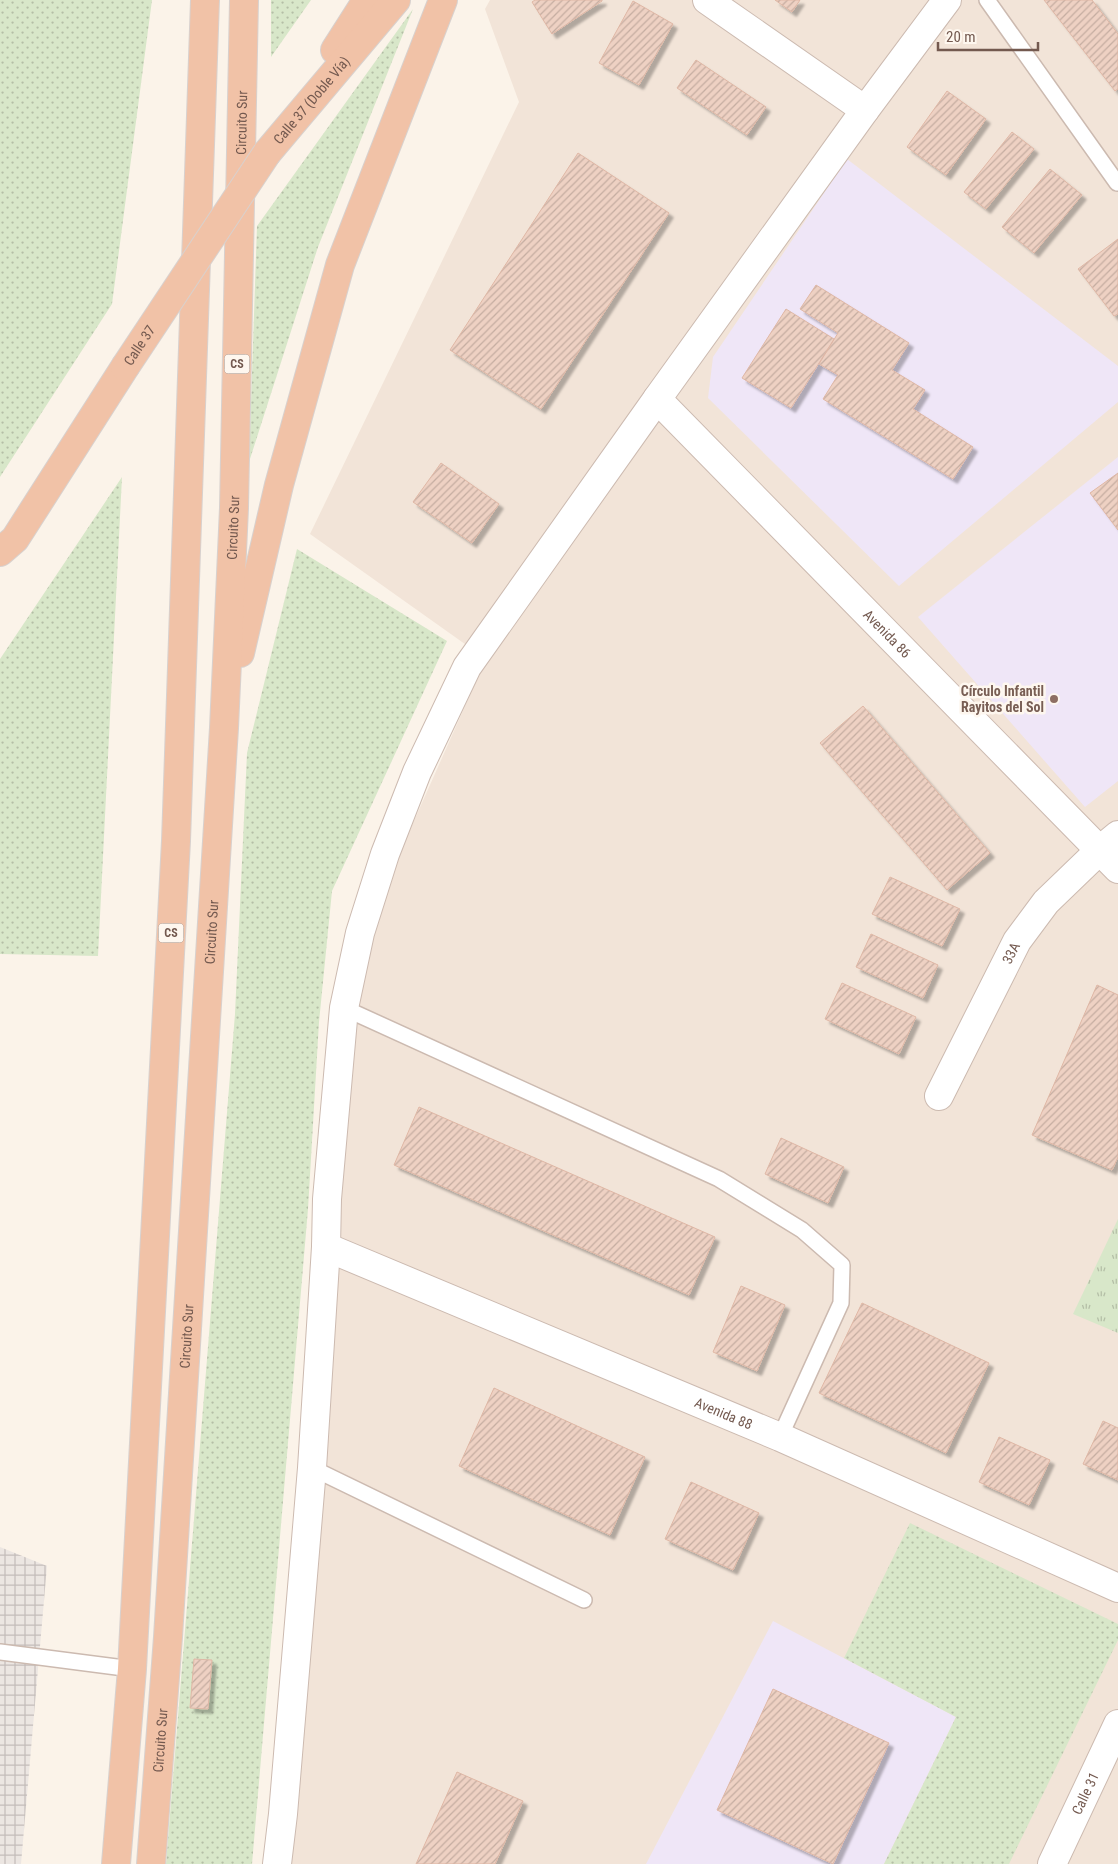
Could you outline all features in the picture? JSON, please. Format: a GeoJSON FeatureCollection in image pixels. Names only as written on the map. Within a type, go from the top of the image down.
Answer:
{"type":"FeatureCollection","features":[{"type":"Feature","properties":{"kind":"highway","name":"CS"},"geometry":{"type":"LineString","coordinates":[[116,1864],[132,1668],[176,841],[205,0]]}},
{"type":"Feature","properties":{"kind":"highway","name":"Circuito Sur"},"geometry":{"type":"LineString","coordinates":[[151,1864],[165,1671],[224,728],[234,508],[244,0]]}},
{"type":"Feature","properties":{"kind":"highway","name":"Calle 37 (Doble Vía)"},"geometry":{"type":"LineString","coordinates":[[267,153],[367,0]]}},
{"type":"Feature","properties":{"kind":"highway","name":"Calle 37 (Doble Vía)"},"geometry":{"type":"LineString","coordinates":[[267,153],[396,0]]}},
{"type":"Feature","properties":{"kind":"highway"},"geometry":{"type":"LineString","coordinates":[[224,728],[279,485],[340,266],[443,0]]}},
{"type":"Feature","properties":{"kind":"highway","name":"Calle 37"},"geometry":{"type":"LineString","coordinates":[[7,545],[267,153]]}},
{"type":"Feature","properties":{"kind":"highway"},"geometry":{"type":"LineString","coordinates":[[132,1668],[165,1671]]}},
{"type":"Feature","properties":{"kind":"street"},"geometry":{"type":"LineString","coordinates":[[706,0],[865,110]]}},
{"type":"Feature","properties":{"kind":"street"},"geometry":{"type":"LineString","coordinates":[[277,1864],[283,1814],[312,1468],[326,1247],[327,1199],[344,1008],[360,933],[385,854],[417,772],[467,667],[657,399],[865,110],[947,0]]}},
{"type":"Feature","properties":{"kind":"street","name":"Avenida 86"},"geometry":{"type":"LineString","coordinates":[[657,399],[1112,851]]}},
{"type":"Feature","properties":{"kind":"street","name":"33A"},"geometry":{"type":"LineString","coordinates":[[939,1096],[1017,940],[1046,902],[1112,851]]}},
{"type":"Feature","properties":{"kind":"street","name":"Avenida 88"},"geometry":{"type":"LineString","coordinates":[[326,1247],[780,1437],[1118,1588]]}},
{"type":"Feature","properties":{"kind":"street","name":"Calle 31"},"geometry":{"type":"LineString","coordinates":[[1052,1864],[1118,1724]]}},
{"type":"Feature","properties":{"kind":"lane"},"geometry":{"type":"LineString","coordinates":[[987,0],[1117,183]]}},
{"type":"Feature","properties":{"kind":"lane"},"geometry":{"type":"LineString","coordinates":[[344,1008],[719,1179],[802,1230],[842,1265],[841,1303],[780,1437]]}},
{"type":"Feature","properties":{"kind":"lane"},"geometry":{"type":"LineString","coordinates":[[312,1468],[584,1600]]}},
{"type":"Feature","properties":{"kind":"lane"},"geometry":{"type":"LineString","coordinates":[[0,1652],[132,1668]]}},
{"type":"Feature","properties":{"kind":"shaded area"},"geometry":{"type":"Polygon","coordinates":[[[490,0],[1118,0],[1118,1864],[271,1864],[357,949],[486,659],[310,534],[519,102],[485,9],[490,0]]]}},
{"type":"Feature","properties":{"kind":"shaded area"},"geometry":{"type":"Polygon","coordinates":[[[847,159],[1118,366],[1118,402],[899,586],[708,398],[713,357],[847,159]]]}},
{"type":"Feature","properties":{"kind":"shaded area","name":"Círculo Infantil Rayitos del Sol"},"geometry":{"type":"Polygon","coordinates":[[[1118,457],[1118,781],[1085,807],[918,617],[1118,457]]]}},
{"type":"Feature","properties":{"kind":"shaded area"},"geometry":{"type":"Polygon","coordinates":[[[0,1547],[47,1566],[21,1864],[0,1864],[0,1547]]]}},
{"type":"Feature","properties":{"kind":"shaded area"},"geometry":{"type":"Polygon","coordinates":[[[773,1621],[956,1717],[884,1864],[646,1864],[773,1621]]]}},
{"type":"Feature","properties":{"kind":"green space"},"geometry":{"type":"Polygon","coordinates":[[[0,0],[152,0],[112,304],[0,477],[0,0]]]}},
{"type":"Feature","properties":{"kind":"green space"},"geometry":{"type":"Polygon","coordinates":[[[271,0],[311,0],[271,57],[271,0]]]}},
{"type":"Feature","properties":{"kind":"green space"},"geometry":{"type":"Polygon","coordinates":[[[413,9],[318,247],[249,462],[257,226],[413,9]]]}},
{"type":"Feature","properties":{"kind":"green space"},"geometry":{"type":"Polygon","coordinates":[[[122,477],[98,956],[0,954],[0,659],[122,477]]]}},
{"type":"Feature","properties":{"kind":"green space"},"geometry":{"type":"Polygon","coordinates":[[[297,549],[447,641],[332,891],[319,1022],[308,1209],[252,1864],[166,1864],[235,1014],[247,753],[297,549]]]}},
{"type":"Feature","properties":{"kind":"green space"},"geometry":{"type":"Polygon","coordinates":[[[1118,1219],[1118,1333],[1073,1314],[1118,1219]]]}},
{"type":"Feature","properties":{"kind":"green space"},"geometry":{"type":"Polygon","coordinates":[[[910,1523],[1118,1624],[1118,1640],[1009,1864],[884,1864],[956,1717],[844,1658],[910,1523]]]}},
{"type":"Feature","properties":{"kind":"building"},"geometry":{"type":"Polygon","coordinates":[[[535,0],[602,1],[552,34],[532,2],[535,0]]]}},
{"type":"Feature","properties":{"kind":"building"},"geometry":{"type":"Polygon","coordinates":[[[775,0],[800,0],[792,12],[775,0]]]}},
{"type":"Feature","properties":{"kind":"building"},"geometry":{"type":"Polygon","coordinates":[[[1044,0],[1092,0],[1118,34],[1118,89],[1115,91],[1044,0]]]}},
{"type":"Feature","properties":{"kind":"building"},"geometry":{"type":"Polygon","coordinates":[[[633,1],[673,24],[639,85],[599,63],[633,1]]]}},
{"type":"Feature","properties":{"kind":"building"},"geometry":{"type":"Polygon","coordinates":[[[696,60],[766,107],[747,135],[677,88],[696,60]]]}},
{"type":"Feature","properties":{"kind":"building"},"geometry":{"type":"Polygon","coordinates":[[[947,91],[986,119],[946,175],[907,147],[947,91]]]}},
{"type":"Feature","properties":{"kind":"building"},"geometry":{"type":"Polygon","coordinates":[[[1012,132],[1034,149],[986,209],[964,192],[1012,132]]]}},
{"type":"Feature","properties":{"kind":"building"},"geometry":{"type":"Polygon","coordinates":[[[578,153],[669,213],[541,409],[450,350],[578,153]]]}},
{"type":"Feature","properties":{"kind":"building"},"geometry":{"type":"Polygon","coordinates":[[[1050,169],[1082,195],[1034,253],[1002,227],[1050,169]]]}},
{"type":"Feature","properties":{"kind":"building"},"geometry":{"type":"Polygon","coordinates":[[[1118,239],[1118,314],[1114,316],[1078,269],[1118,239]]]}},
{"type":"Feature","properties":{"kind":"building"},"geometry":{"type":"Polygon","coordinates":[[[816,285],[909,343],[892,370],[925,390],[913,409],[973,447],[953,479],[823,399],[838,375],[819,364],[838,333],[800,309],[816,285]]]}},
{"type":"Feature","properties":{"kind":"building"},"geometry":{"type":"Polygon","coordinates":[[[786,309],[834,339],[791,408],[742,378],[786,309]]]}},
{"type":"Feature","properties":{"kind":"building"},"geometry":{"type":"Polygon","coordinates":[[[441,463],[499,504],[472,543],[413,502],[441,463]]]}},
{"type":"Feature","properties":{"kind":"building"},"geometry":{"type":"Polygon","coordinates":[[[1118,473],[1118,530],[1090,493],[1118,473]]]}},
{"type":"Feature","properties":{"kind":"building"},"geometry":{"type":"Polygon","coordinates":[[[863,706],[990,853],[947,890],[820,743],[863,706]]]}},
{"type":"Feature","properties":{"kind":"building"},"geometry":{"type":"Polygon","coordinates":[[[890,877],[960,909],[942,946],[872,914],[890,877]]]}},
{"type":"Feature","properties":{"kind":"building"},"geometry":{"type":"Polygon","coordinates":[[[871,934],[938,965],[923,998],[856,967],[871,934]]]}},
{"type":"Feature","properties":{"kind":"building"},"geometry":{"type":"Polygon","coordinates":[[[842,983],[916,1017],[899,1054],[825,1019],[842,983]]]}},
{"type":"Feature","properties":{"kind":"building"},"geometry":{"type":"Polygon","coordinates":[[[1097,985],[1118,995],[1118,1157],[1112,1170],[1032,1135],[1097,985]]]}},
{"type":"Feature","properties":{"kind":"building"},"geometry":{"type":"Polygon","coordinates":[[[419,1107],[715,1237],[689,1295],[394,1165],[419,1107]]]}},
{"type":"Feature","properties":{"kind":"building"},"geometry":{"type":"Polygon","coordinates":[[[781,1138],[844,1167],[828,1203],[765,1174],[781,1138]]]}},
{"type":"Feature","properties":{"kind":"building"},"geometry":{"type":"Polygon","coordinates":[[[741,1286],[785,1305],[757,1371],[713,1352],[741,1286]]]}},
{"type":"Feature","properties":{"kind":"building"},"geometry":{"type":"Polygon","coordinates":[[[862,1303],[989,1363],[946,1453],[819,1393],[862,1303]]]}},
{"type":"Feature","properties":{"kind":"building"},"geometry":{"type":"Polygon","coordinates":[[[494,1388],[645,1457],[610,1535],[459,1466],[494,1388]]]}},
{"type":"Feature","properties":{"kind":"building"},"geometry":{"type":"Polygon","coordinates":[[[1103,1421],[1118,1428],[1118,1480],[1083,1464],[1103,1421]]]}},
{"type":"Feature","properties":{"kind":"building"},"geometry":{"type":"Polygon","coordinates":[[[999,1437],[1050,1460],[1029,1505],[979,1482],[999,1437]]]}},
{"type":"Feature","properties":{"kind":"building"},"geometry":{"type":"Polygon","coordinates":[[[691,1482],[759,1513],[733,1570],[665,1539],[691,1482]]]}},
{"type":"Feature","properties":{"kind":"building"},"geometry":{"type":"Polygon","coordinates":[[[194,1659],[212,1660],[208,1709],[190,1708],[194,1659]]]}},
{"type":"Feature","properties":{"kind":"building"},"geometry":{"type":"Polygon","coordinates":[[[773,1689],[889,1743],[833,1864],[717,1810],[773,1689]]]}},
{"type":"Feature","properties":{"kind":"building"},"geometry":{"type":"Polygon","coordinates":[[[457,1772],[523,1801],[495,1864],[416,1864],[457,1772]]]}},
{"type":"Feature","properties":{"kind":"place","name":"Círculo Infantil Rayitos del Sol"},"geometry":{"type":"Point","coordinates":[1054,699]}}]}
